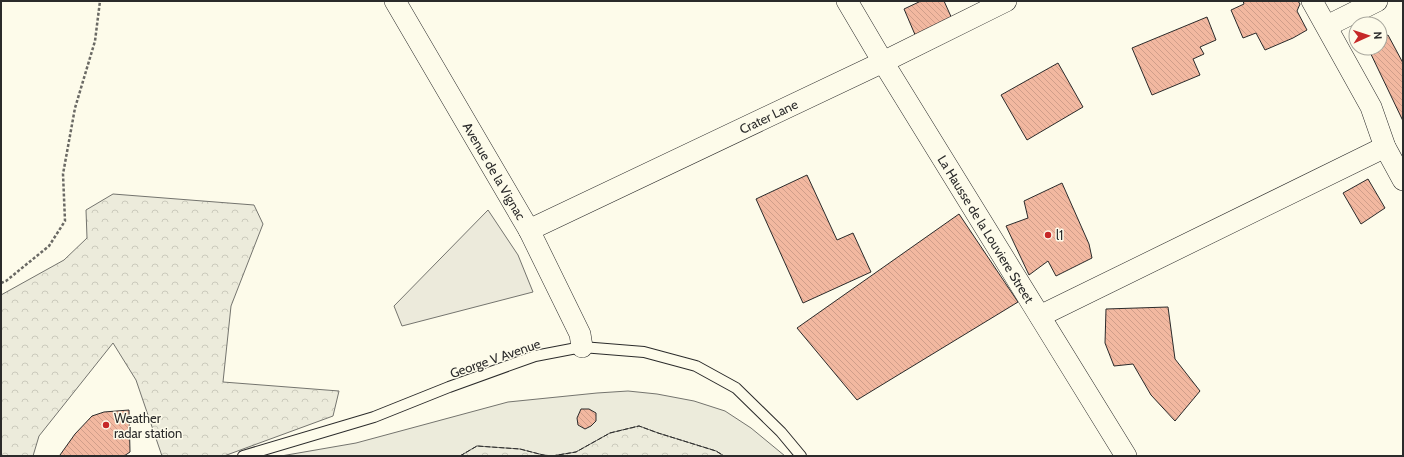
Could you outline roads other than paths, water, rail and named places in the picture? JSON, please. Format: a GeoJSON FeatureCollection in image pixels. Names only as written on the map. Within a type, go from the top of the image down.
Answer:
{"type":"FeatureCollection","features":[{"type":"Feature","properties":{"kind":"street","name":"Avenue de la Vignac"},"geometry":{"type":"LineString","coordinates":[[395,1],[529,230],[580,334],[582,346]]}},
{"type":"Feature","properties":{"kind":"street","name":"La Hausse de la Louviere Street"},"geometry":{"type":"LineString","coordinates":[[847,1],[1126,456]]}},
{"type":"Feature","properties":{"kind":"street","name":"Crater Lane"},"geometry":{"type":"LineString","coordinates":[[529,230],[883,62],[1006,1]]}},
{"type":"Feature","properties":{"kind":"street"},"geometry":{"type":"LineString","coordinates":[[1312,1],[1371,107],[1385,147],[1403,180]]}},
{"type":"Feature","properties":{"kind":"street"},"geometry":{"type":"LineString","coordinates":[[1326,26],[1377,1]]}},
{"type":"Feature","properties":{"kind":"street"},"geometry":{"type":"LineString","coordinates":[[1040,316],[1385,147]]}},
{"type":"Feature","properties":{"kind":"lane","name":"George V Avenue"},"geometry":{"type":"LineString","coordinates":[[243,456],[374,417],[449,387],[534,356],[582,346],[644,352],[696,366],[736,388],[781,432],[801,456]]}},
{"type":"Feature","properties":{"kind":"place","name":"l1"},"geometry":{"type":"Point","coordinates":[1048,235]}},
{"type":"Feature","properties":{"kind":"place","name":"Weather radar station"},"geometry":{"type":"Point","coordinates":[106,425]}}]}
